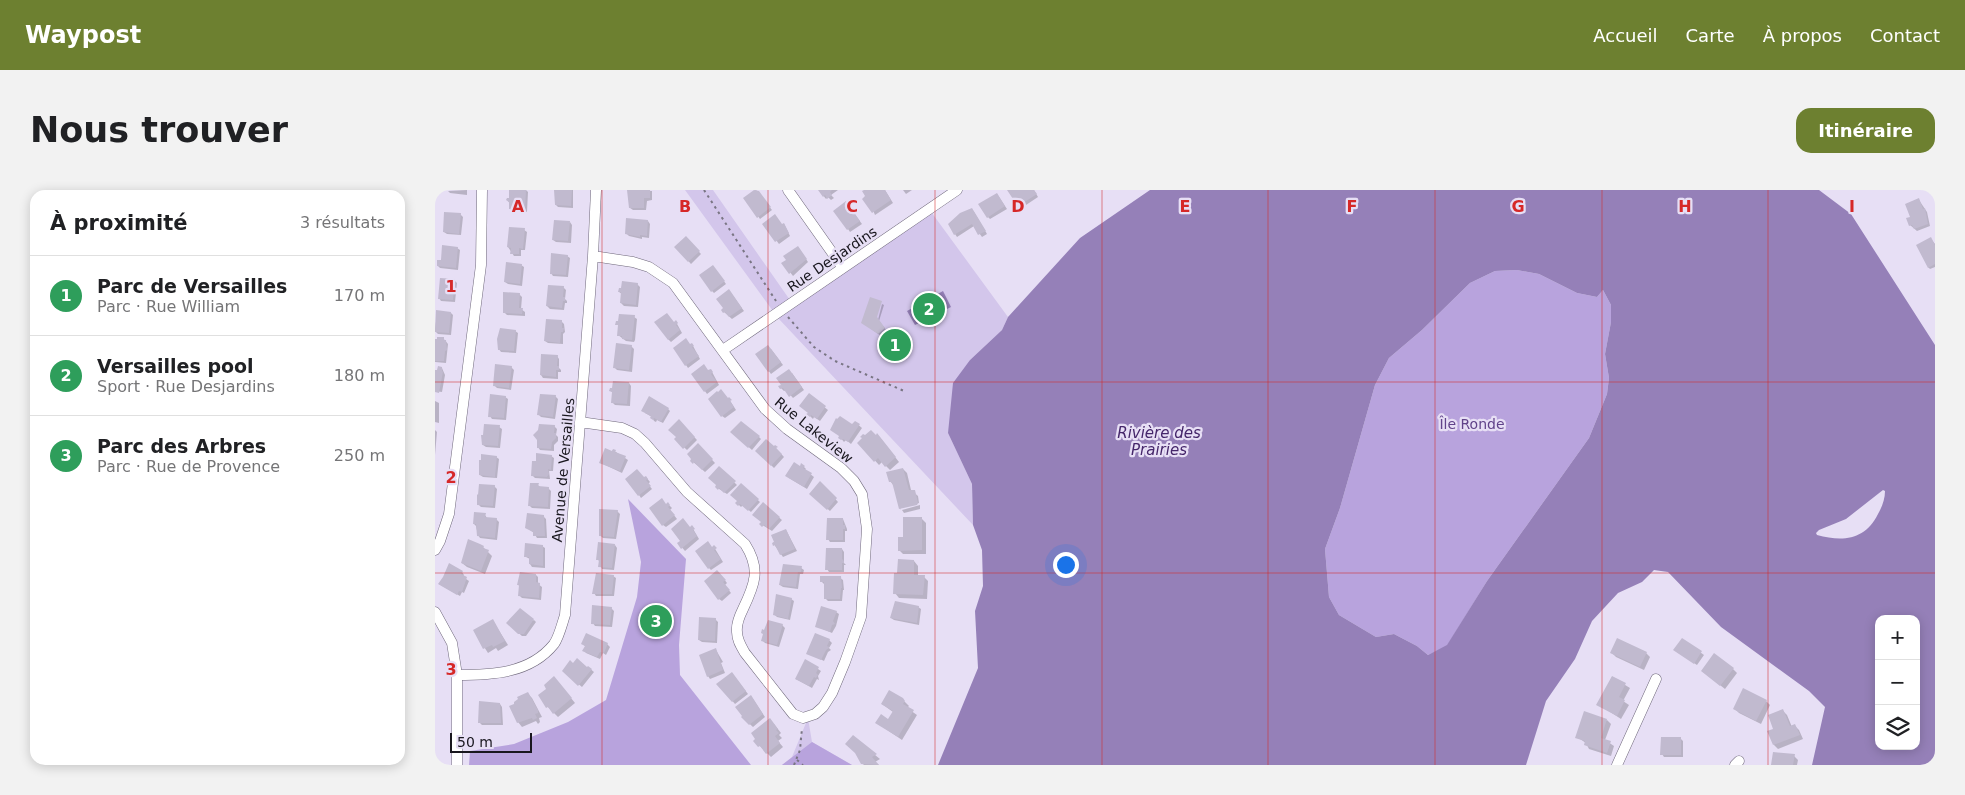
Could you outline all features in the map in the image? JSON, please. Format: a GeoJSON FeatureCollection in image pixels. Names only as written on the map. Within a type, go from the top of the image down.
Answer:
{"type":"FeatureCollection","features":[{"type":"Feature","properties":{"kind":"street"},"geometry":{"type":"LineString","coordinates":[[435,550],[449,514],[474,325],[481,265],[482,190]]}},
{"type":"Feature","properties":{"kind":"street","name":"Avenue de Versailles"},"geometry":{"type":"LineString","coordinates":[[457,675],[504,673],[519,668],[540,657],[555,643],[565,615],[593,256],[596,190]]}},
{"type":"Feature","properties":{"kind":"street"},"geometry":{"type":"LineString","coordinates":[[788,190],[843,268]]}},
{"type":"Feature","properties":{"kind":"street","name":"Rue Desjardins"},"geometry":{"type":"LineString","coordinates":[[723,350],[957,190]]}},
{"type":"Feature","properties":{"kind":"street","name":"Rue Lakeview"},"geometry":{"type":"LineString","coordinates":[[593,256],[633,262],[649,267],[673,283],[765,409],[787,429],[841,468],[854,481],[861,494],[865,507],[867,529],[867,558],[861,617],[849,653],[831,693],[815,714],[803,718]]}},
{"type":"Feature","properties":{"kind":"street"},"geometry":{"type":"LineString","coordinates":[[580,422],[623,428],[635,434],[687,492],[745,544],[752,554],[755,580],[737,625],[739,643],[793,714],[803,718]]}},
{"type":"Feature","properties":{"kind":"street"},"geometry":{"type":"LineString","coordinates":[[435,612],[452,642],[457,675],[457,765]]}},
{"type":"Feature","properties":{"kind":"street"},"geometry":{"type":"LineString","coordinates":[[1617,765],[1656,678]]}},
{"type":"Feature","properties":{"kind":"path"},"geometry":{"type":"LineString","coordinates":[[794,765],[797,760],[803,718]]}},
{"type":"Feature","properties":{"kind":"path"},"geometry":{"type":"LineString","coordinates":[[797,760],[803,765]]}},
{"type":"Feature","properties":{"kind":"shaded area"},"geometry":{"type":"Polygon","coordinates":[[[685,190],[713,190],[792,303],[929,209],[1008,317],[1002,330],[970,360],[948,433],[972,484],[973,525],[778,318],[685,190]]]}},
{"type":"Feature","properties":{"kind":"shaded area"},"geometry":{"type":"Polygon","coordinates":[[[808,718],[812,742],[852,765],[782,765],[792,757],[808,718]]]}},
{"type":"Feature","properties":{"kind":"green space","name":"Île Ronde"},"geometry":{"type":"Polygon","coordinates":[[[1517,270],[1539,274],[1577,293],[1597,297],[1603,290],[1611,305],[1611,322],[1605,354],[1609,378],[1607,394],[1589,438],[1487,581],[1447,646],[1428,655],[1417,646],[1394,634],[1376,637],[1339,615],[1329,597],[1325,549],[1340,508],[1375,385],[1389,358],[1422,330],[1470,283],[1495,271],[1517,270]]]}},
{"type":"Feature","properties":{"kind":"green space"},"geometry":{"type":"Polygon","coordinates":[[[628,499],[686,559],[679,645],[680,675],[751,765],[469,765],[470,751],[514,744],[568,722],[606,700],[637,597],[641,562],[628,499]]]}},
{"type":"Feature","properties":{"kind":"green space"},"geometry":{"type":"Polygon","coordinates":[[[812,742],[852,765],[782,765],[812,742]]]}},
{"type":"Feature","properties":{"kind":"water","name":"Rivière des Prairies"},"geometry":{"type":"Polygon","coordinates":[[[1150,190],[1819,190],[1851,214],[1935,345],[1935,765],[1812,765],[1825,707],[1809,691],[1721,627],[1668,572],[1654,570],[1642,582],[1618,593],[1592,621],[1575,659],[1546,701],[1526,765],[938,765],[978,668],[975,611],[983,586],[982,550],[973,525],[972,484],[948,433],[953,383],[970,360],[1002,330],[1008,317],[1080,238],[1150,190]],[[1517,270],[1495,271],[1470,283],[1422,330],[1389,358],[1375,385],[1340,508],[1325,549],[1329,597],[1339,615],[1376,637],[1394,634],[1417,646],[1428,655],[1447,645],[1487,581],[1589,438],[1607,394],[1609,378],[1605,354],[1611,322],[1611,305],[1603,290],[1597,297],[1577,293],[1539,274],[1517,270]],[[1883,490],[1846,519],[1819,530],[1816,533],[1817,535],[1844,538],[1860,534],[1873,523],[1878,514],[1883,503],[1885,491],[1883,490]]]}},
{"type":"Feature","properties":{"kind":"water"},"geometry":{"type":"Polygon","coordinates":[[[943,291],[951,307],[915,325],[907,311],[943,291]]]}},
{"type":"Feature","properties":{"kind":"building"},"geometry":{"type":"Polygon","coordinates":[[[509,190],[526,190],[525,210],[509,209],[509,202],[506,200],[509,198],[509,190]]]}},
{"type":"Feature","properties":{"kind":"building"},"geometry":{"type":"Polygon","coordinates":[[[554,190],[572,190],[571,206],[555,205],[554,190]]]}},
{"type":"Feature","properties":{"kind":"building"},"geometry":{"type":"Polygon","coordinates":[[[627,190],[650,190],[650,198],[644,198],[644,208],[629,208],[627,190]]]}},
{"type":"Feature","properties":{"kind":"building"},"geometry":{"type":"Polygon","coordinates":[[[754,190],[759,191],[771,207],[757,218],[743,198],[754,190]]]}},
{"type":"Feature","properties":{"kind":"building"},"geometry":{"type":"Polygon","coordinates":[[[818,190],[832,190],[830,192],[832,195],[827,199],[818,190]]]}},
{"type":"Feature","properties":{"kind":"building"},"geometry":{"type":"Polygon","coordinates":[[[885,190],[891,200],[872,213],[862,199],[865,196],[862,191],[885,190]]]}},
{"type":"Feature","properties":{"kind":"building"},"geometry":{"type":"Polygon","coordinates":[[[1007,190],[1034,190],[1037,194],[1023,203],[1020,198],[1015,202],[1007,190]]]}},
{"type":"Feature","properties":{"kind":"building"},"geometry":{"type":"Polygon","coordinates":[[[997,193],[1005,206],[987,218],[978,204],[997,193]]]}},
{"type":"Feature","properties":{"kind":"building"},"geometry":{"type":"Polygon","coordinates":[[[1919,198],[1923,209],[1925,208],[1928,224],[1914,229],[1912,225],[1909,226],[1906,218],[1910,217],[1905,204],[1919,198]]]}},
{"type":"Feature","properties":{"kind":"building"},"geometry":{"type":"Polygon","coordinates":[[[846,201],[860,221],[847,230],[833,211],[846,201]]]}},
{"type":"Feature","properties":{"kind":"building"},"geometry":{"type":"Polygon","coordinates":[[[972,208],[986,231],[978,235],[972,224],[954,235],[948,224],[960,213],[972,208]]]}},
{"type":"Feature","properties":{"kind":"building"},"geometry":{"type":"Polygon","coordinates":[[[444,212],[461,213],[459,234],[443,232],[444,212]]]}},
{"type":"Feature","properties":{"kind":"building"},"geometry":{"type":"Polygon","coordinates":[[[775,214],[782,224],[784,223],[789,233],[775,242],[762,224],[775,214]]]}},
{"type":"Feature","properties":{"kind":"building"},"geometry":{"type":"Polygon","coordinates":[[[626,218],[648,220],[647,236],[640,235],[640,237],[625,234],[626,218]]]}},
{"type":"Feature","properties":{"kind":"building"},"geometry":{"type":"Polygon","coordinates":[[[554,220],[570,221],[568,241],[552,240],[554,220]]]}},
{"type":"Feature","properties":{"kind":"building"},"geometry":{"type":"Polygon","coordinates":[[[509,227],[525,228],[523,249],[519,248],[519,254],[510,254],[511,248],[507,247],[509,227]]]}},
{"type":"Feature","properties":{"kind":"building"},"geometry":{"type":"Polygon","coordinates":[[[686,236],[700,251],[688,262],[674,247],[686,236]]]}},
{"type":"Feature","properties":{"kind":"building"},"geometry":{"type":"Polygon","coordinates":[[[1931,237],[1935,245],[1935,264],[1928,268],[1916,245],[1931,237]]]}},
{"type":"Feature","properties":{"kind":"building"},"geometry":{"type":"Polygon","coordinates":[[[442,245],[458,247],[456,268],[437,266],[437,260],[441,260],[442,245]]]}},
{"type":"Feature","properties":{"kind":"building"},"geometry":{"type":"Polygon","coordinates":[[[798,246],[807,259],[789,274],[781,263],[786,260],[783,256],[798,246]]]}},
{"type":"Feature","properties":{"kind":"building"},"geometry":{"type":"Polygon","coordinates":[[[551,253],[568,255],[566,275],[550,274],[551,253]]]}},
{"type":"Feature","properties":{"kind":"building"},"geometry":{"type":"Polygon","coordinates":[[[506,262],[522,264],[520,284],[504,282],[506,262]]]}},
{"type":"Feature","properties":{"kind":"building"},"geometry":{"type":"Polygon","coordinates":[[[713,265],[725,281],[711,292],[699,275],[713,265]]]}},
{"type":"Feature","properties":{"kind":"building"},"geometry":{"type":"Polygon","coordinates":[[[440,278],[455,279],[453,300],[438,299],[440,278]]]}},
{"type":"Feature","properties":{"kind":"building"},"geometry":{"type":"Polygon","coordinates":[[[622,281],[638,283],[636,305],[620,303],[621,292],[618,292],[622,281]]]}},
{"type":"Feature","properties":{"kind":"building"},"geometry":{"type":"Polygon","coordinates":[[[548,285],[564,286],[563,297],[565,297],[565,301],[563,301],[562,308],[546,306],[548,285]]]}},
{"type":"Feature","properties":{"kind":"building"},"geometry":{"type":"Polygon","coordinates":[[[729,289],[742,308],[729,317],[725,312],[723,313],[721,310],[723,308],[716,299],[729,289]]]}},
{"type":"Feature","properties":{"kind":"building"},"geometry":{"type":"Polygon","coordinates":[[[503,292],[520,293],[519,308],[523,308],[522,314],[503,313],[503,292]]]}},
{"type":"Feature","properties":{"kind":"building"},"geometry":{"type":"Polygon","coordinates":[[[870,297],[882,301],[877,317],[885,328],[878,334],[861,323],[870,297]]]}},
{"type":"Feature","properties":{"kind":"building"},"geometry":{"type":"Polygon","coordinates":[[[436,310],[451,312],[449,333],[435,332],[436,310]]]}},
{"type":"Feature","properties":{"kind":"building"},"geometry":{"type":"Polygon","coordinates":[[[667,313],[674,322],[676,320],[678,323],[676,325],[680,330],[668,340],[654,322],[667,313]]]}},
{"type":"Feature","properties":{"kind":"building"},"geometry":{"type":"Polygon","coordinates":[[[619,314],[635,315],[632,340],[622,339],[622,336],[617,336],[618,325],[615,325],[619,314]]]}},
{"type":"Feature","properties":{"kind":"building"},"geometry":{"type":"Polygon","coordinates":[[[546,319],[562,320],[562,328],[564,328],[563,332],[561,332],[560,343],[544,341],[546,319]]]}},
{"type":"Feature","properties":{"kind":"building"},"geometry":{"type":"Polygon","coordinates":[[[500,328],[516,330],[514,351],[498,350],[497,339],[500,328]]]}},
{"type":"Feature","properties":{"kind":"building"},"geometry":{"type":"Polygon","coordinates":[[[437,337],[444,337],[444,340],[446,340],[447,350],[445,351],[444,361],[435,361],[435,339],[437,337]]]}},
{"type":"Feature","properties":{"kind":"building"},"geometry":{"type":"Polygon","coordinates":[[[686,338],[690,344],[692,343],[694,346],[692,347],[699,356],[685,366],[673,348],[686,338]]]}},
{"type":"Feature","properties":{"kind":"building"},"geometry":{"type":"Polygon","coordinates":[[[616,343],[632,345],[629,370],[613,368],[616,343]]]}},
{"type":"Feature","properties":{"kind":"building"},"geometry":{"type":"Polygon","coordinates":[[[768,345],[781,362],[768,372],[755,354],[768,345]]]}},
{"type":"Feature","properties":{"kind":"building"},"geometry":{"type":"Polygon","coordinates":[[[541,354],[558,355],[557,366],[559,366],[559,370],[556,370],[556,377],[540,375],[541,354]]]}},
{"type":"Feature","properties":{"kind":"building"},"geometry":{"type":"Polygon","coordinates":[[[495,364],[512,366],[509,388],[493,386],[495,364]]]}},
{"type":"Feature","properties":{"kind":"building"},"geometry":{"type":"Polygon","coordinates":[[[704,364],[708,370],[711,369],[713,372],[711,374],[717,382],[704,392],[691,374],[704,364]]]}},
{"type":"Feature","properties":{"kind":"building"},"geometry":{"type":"Polygon","coordinates":[[[438,366],[442,367],[443,372],[439,393],[435,392],[435,370],[437,370],[438,366]]]}},
{"type":"Feature","properties":{"kind":"building"},"geometry":{"type":"Polygon","coordinates":[[[789,369],[802,387],[789,397],[783,388],[780,389],[778,386],[781,385],[776,378],[789,369]]]}},
{"type":"Feature","properties":{"kind":"building"},"geometry":{"type":"Polygon","coordinates":[[[613,381],[629,382],[627,404],[611,403],[612,392],[609,391],[612,388],[613,381]]]}},
{"type":"Feature","properties":{"kind":"building"},"geometry":{"type":"Polygon","coordinates":[[[721,389],[732,400],[730,401],[734,407],[721,417],[708,399],[721,389]]]}},
{"type":"Feature","properties":{"kind":"building"},"geometry":{"type":"Polygon","coordinates":[[[809,393],[826,406],[817,419],[811,415],[810,417],[799,406],[809,393]]]}},
{"type":"Feature","properties":{"kind":"building"},"geometry":{"type":"Polygon","coordinates":[[[490,394],[506,396],[504,418],[488,417],[490,394]]]}},
{"type":"Feature","properties":{"kind":"building"},"geometry":{"type":"Polygon","coordinates":[[[540,394],[556,395],[553,417],[537,415],[540,394]]]}},
{"type":"Feature","properties":{"kind":"building"},"geometry":{"type":"Polygon","coordinates":[[[649,396],[669,408],[661,422],[654,418],[653,420],[650,418],[651,416],[641,411],[649,396]]]}},
{"type":"Feature","properties":{"kind":"building"},"geometry":{"type":"Polygon","coordinates":[[[840,416],[852,424],[855,421],[860,424],[848,442],[838,438],[839,436],[830,430],[836,418],[840,416]]]}},
{"type":"Feature","properties":{"kind":"building"},"geometry":{"type":"Polygon","coordinates":[[[679,419],[695,437],[683,449],[674,439],[676,437],[668,430],[679,419]]]}},
{"type":"Feature","properties":{"kind":"building"},"geometry":{"type":"Polygon","coordinates":[[[741,421],[760,436],[748,448],[730,432],[741,421]]]}},
{"type":"Feature","properties":{"kind":"building"},"geometry":{"type":"Polygon","coordinates":[[[484,424],[500,425],[498,446],[482,445],[481,435],[483,435],[484,424]]]}},
{"type":"Feature","properties":{"kind":"building"},"geometry":{"type":"Polygon","coordinates":[[[539,424],[555,425],[554,433],[556,433],[556,438],[552,442],[551,449],[537,448],[537,440],[533,435],[538,430],[539,424]]]}},
{"type":"Feature","properties":{"kind":"building"},"geometry":{"type":"Polygon","coordinates":[[[871,430],[876,435],[877,433],[896,457],[885,467],[878,458],[874,462],[857,443],[863,434],[865,435],[871,430]]]}},
{"type":"Feature","properties":{"kind":"building"},"geometry":{"type":"Polygon","coordinates":[[[766,439],[778,447],[776,448],[782,454],[771,466],[755,451],[766,439]]]}},
{"type":"Feature","properties":{"kind":"building"},"geometry":{"type":"Polygon","coordinates":[[[698,443],[713,459],[702,470],[694,462],[693,464],[690,461],[691,459],[687,454],[698,443]]]}},
{"type":"Feature","properties":{"kind":"building"},"geometry":{"type":"Polygon","coordinates":[[[605,448],[612,451],[613,449],[616,450],[615,452],[626,456],[620,471],[599,463],[605,448]]]}},
{"type":"Feature","properties":{"kind":"building"},"geometry":{"type":"Polygon","coordinates":[[[536,453],[552,455],[551,470],[548,469],[549,474],[547,477],[531,476],[532,461],[536,461],[536,453]]]}},
{"type":"Feature","properties":{"kind":"building"},"geometry":{"type":"Polygon","coordinates":[[[481,454],[497,456],[495,477],[479,475],[481,454]]]}},
{"type":"Feature","properties":{"kind":"building"},"geometry":{"type":"Polygon","coordinates":[[[794,462],[800,466],[801,463],[805,466],[803,468],[812,473],[804,487],[785,476],[794,462]]]}},
{"type":"Feature","properties":{"kind":"building"},"geometry":{"type":"Polygon","coordinates":[[[719,466],[736,481],[724,493],[719,488],[718,490],[715,487],[716,485],[708,478],[719,466]]]}},
{"type":"Feature","properties":{"kind":"building"},"geometry":{"type":"Polygon","coordinates":[[[903,468],[909,490],[915,490],[918,503],[917,505],[899,509],[892,482],[889,482],[886,472],[903,468]]]}},
{"type":"Feature","properties":{"kind":"building"},"geometry":{"type":"Polygon","coordinates":[[[637,469],[644,477],[646,476],[648,479],[646,480],[651,486],[638,496],[625,479],[637,469]]]}},
{"type":"Feature","properties":{"kind":"building"},"geometry":{"type":"Polygon","coordinates":[[[820,481],[837,498],[827,510],[809,494],[820,481]]]}},
{"type":"Feature","properties":{"kind":"building"},"geometry":{"type":"Polygon","coordinates":[[[530,483],[539,483],[538,486],[549,487],[548,507],[528,506],[530,483]]]}},
{"type":"Feature","properties":{"kind":"building"},"geometry":{"type":"Polygon","coordinates":[[[741,483],[759,499],[748,511],[740,504],[738,506],[735,503],[737,501],[730,495],[741,483]]]}},
{"type":"Feature","properties":{"kind":"building"},"geometry":{"type":"Polygon","coordinates":[[[479,484],[495,485],[493,506],[477,505],[479,484]]]}},
{"type":"Feature","properties":{"kind":"building"},"geometry":{"type":"Polygon","coordinates":[[[662,498],[666,504],[668,502],[670,505],[668,507],[675,515],[662,526],[649,508],[662,498]]]}},
{"type":"Feature","properties":{"kind":"building"},"geometry":{"type":"Polygon","coordinates":[[[763,502],[780,517],[769,529],[764,525],[762,527],[759,524],[761,522],[752,515],[763,502]]]}},
{"type":"Feature","properties":{"kind":"building"},"geometry":{"type":"Polygon","coordinates":[[[599,509],[618,510],[614,537],[599,536],[599,509]]]}},
{"type":"Feature","properties":{"kind":"building"},"geometry":{"type":"Polygon","coordinates":[[[474,512],[486,513],[485,517],[497,518],[495,538],[477,536],[476,524],[473,524],[474,512]]]}},
{"type":"Feature","properties":{"kind":"building"},"geometry":{"type":"Polygon","coordinates":[[[527,513],[544,515],[545,536],[533,536],[533,532],[525,528],[527,513]]]}},
{"type":"Feature","properties":{"kind":"building"},"geometry":{"type":"Polygon","coordinates":[[[903,517],[922,517],[922,550],[898,551],[898,537],[903,537],[903,517]]]}},
{"type":"Feature","properties":{"kind":"building"},"geometry":{"type":"Polygon","coordinates":[[[683,518],[690,527],[692,525],[697,536],[681,549],[677,543],[680,541],[671,529],[683,518]]]}},
{"type":"Feature","properties":{"kind":"building"},"geometry":{"type":"Polygon","coordinates":[[[827,518],[843,518],[845,529],[843,529],[843,540],[826,540],[827,518]]]}},
{"type":"Feature","properties":{"kind":"building"},"geometry":{"type":"Polygon","coordinates":[[[786,529],[795,549],[780,555],[775,545],[773,546],[772,543],[774,542],[771,535],[786,529]]]}},
{"type":"Feature","properties":{"kind":"building"},"geometry":{"type":"Polygon","coordinates":[[[468,539],[489,550],[481,571],[461,563],[468,539]]]}},
{"type":"Feature","properties":{"kind":"building"},"geometry":{"type":"Polygon","coordinates":[[[708,541],[712,547],[714,545],[717,548],[714,550],[721,559],[708,569],[695,551],[708,541]]]}},
{"type":"Feature","properties":{"kind":"building"},"geometry":{"type":"Polygon","coordinates":[[[598,542],[615,544],[612,568],[598,567],[599,560],[596,560],[598,542]]]}},
{"type":"Feature","properties":{"kind":"building"},"geometry":{"type":"Polygon","coordinates":[[[525,543],[543,545],[543,566],[529,564],[529,557],[524,557],[525,543]]]}},
{"type":"Feature","properties":{"kind":"building"},"geometry":{"type":"Polygon","coordinates":[[[826,548],[842,548],[844,563],[842,563],[842,570],[825,570],[826,548]]]}},
{"type":"Feature","properties":{"kind":"building"},"geometry":{"type":"Polygon","coordinates":[[[898,559],[914,560],[914,575],[925,575],[923,595],[893,594],[894,573],[897,573],[898,559]]]}},
{"type":"Feature","properties":{"kind":"building"},"geometry":{"type":"Polygon","coordinates":[[[449,563],[463,571],[461,574],[467,577],[462,592],[459,591],[457,595],[438,584],[449,563]]]}},
{"type":"Feature","properties":{"kind":"building"},"geometry":{"type":"Polygon","coordinates":[[[783,564],[802,566],[801,572],[798,572],[796,587],[779,585],[783,564]]]}},
{"type":"Feature","properties":{"kind":"building"},"geometry":{"type":"Polygon","coordinates":[[[717,570],[726,580],[723,582],[730,590],[718,600],[704,581],[717,570]]]}},
{"type":"Feature","properties":{"kind":"building"},"geometry":{"type":"Polygon","coordinates":[[[520,572],[536,574],[536,582],[540,583],[539,598],[518,596],[519,585],[517,585],[520,572]]]}},
{"type":"Feature","properties":{"kind":"building"},"geometry":{"type":"Polygon","coordinates":[[[596,573],[614,575],[612,594],[592,594],[596,573]]]}},
{"type":"Feature","properties":{"kind":"building"},"geometry":{"type":"Polygon","coordinates":[[[820,576],[841,576],[842,588],[840,599],[824,599],[824,582],[820,582],[820,576]]]}},
{"type":"Feature","properties":{"kind":"building"},"geometry":{"type":"Polygon","coordinates":[[[776,594],[792,598],[788,619],[773,615],[776,594]]]}},
{"type":"Feature","properties":{"kind":"building"},"geometry":{"type":"Polygon","coordinates":[[[895,601],[919,606],[917,623],[890,618],[895,601]]]}},
{"type":"Feature","properties":{"kind":"building"},"geometry":{"type":"Polygon","coordinates":[[[592,605],[612,607],[610,625],[591,624],[592,605]]]}},
{"type":"Feature","properties":{"kind":"building"},"geometry":{"type":"Polygon","coordinates":[[[821,606],[837,611],[833,621],[835,624],[832,625],[830,632],[815,627],[821,606]]]}},
{"type":"Feature","properties":{"kind":"building"},"geometry":{"type":"Polygon","coordinates":[[[520,608],[534,619],[524,634],[518,634],[506,623],[520,608]]]}},
{"type":"Feature","properties":{"kind":"building"},"geometry":{"type":"Polygon","coordinates":[[[699,617],[716,618],[715,641],[698,640],[699,617]]]}},
{"type":"Feature","properties":{"kind":"building"},"geometry":{"type":"Polygon","coordinates":[[[493,619],[505,641],[493,647],[492,645],[483,649],[473,630],[493,619]]]}},
{"type":"Feature","properties":{"kind":"building"},"geometry":{"type":"Polygon","coordinates":[[[768,620],[783,624],[777,645],[761,641],[762,629],[764,630],[768,620]]]}},
{"type":"Feature","properties":{"kind":"building"},"geometry":{"type":"Polygon","coordinates":[[[586,633],[608,643],[604,653],[600,652],[597,657],[582,651],[585,646],[581,644],[586,633]]]}},
{"type":"Feature","properties":{"kind":"building"},"geometry":{"type":"Polygon","coordinates":[[[815,633],[830,639],[827,646],[829,648],[821,660],[806,654],[815,633]]]}},
{"type":"Feature","properties":{"kind":"building"},"geometry":{"type":"Polygon","coordinates":[[[1617,638],[1647,652],[1640,667],[1610,653],[1617,638]]]}},
{"type":"Feature","properties":{"kind":"building"},"geometry":{"type":"Polygon","coordinates":[[[1682,638],[1702,651],[1694,664],[1673,650],[1682,638]]]}},
{"type":"Feature","properties":{"kind":"building"},"geometry":{"type":"Polygon","coordinates":[[[716,648],[723,670],[707,677],[699,655],[716,648]]]}},
{"type":"Feature","properties":{"kind":"building"},"geometry":{"type":"Polygon","coordinates":[[[1714,653],[1734,668],[1720,686],[1701,671],[1714,653]]]}},
{"type":"Feature","properties":{"kind":"building"},"geometry":{"type":"Polygon","coordinates":[[[577,658],[592,669],[578,686],[562,671],[570,660],[573,663],[577,658]]]}},
{"type":"Feature","properties":{"kind":"building"},"geometry":{"type":"Polygon","coordinates":[[[805,659],[819,667],[816,673],[818,675],[816,678],[814,677],[809,686],[795,679],[805,659]]]}},
{"type":"Feature","properties":{"kind":"building"},"geometry":{"type":"Polygon","coordinates":[[[732,672],[746,691],[732,702],[716,684],[732,672]]]}},
{"type":"Feature","properties":{"kind":"building"},"geometry":{"type":"Polygon","coordinates":[[[554,676],[572,698],[553,714],[548,707],[546,708],[538,695],[546,689],[544,685],[554,676]]]}},
{"type":"Feature","properties":{"kind":"building"},"geometry":{"type":"Polygon","coordinates":[[[1612,676],[1626,683],[1619,697],[1625,700],[1617,716],[1596,705],[1612,676]]]}},
{"type":"Feature","properties":{"kind":"building"},"geometry":{"type":"Polygon","coordinates":[[[1743,688],[1767,700],[1756,721],[1733,709],[1743,688]]]}},
{"type":"Feature","properties":{"kind":"building"},"geometry":{"type":"Polygon","coordinates":[[[889,690],[903,698],[905,701],[903,704],[914,710],[898,737],[875,723],[881,714],[888,719],[893,711],[881,704],[889,690]]]}},
{"type":"Feature","properties":{"kind":"building"},"geometry":{"type":"Polygon","coordinates":[[[528,692],[538,710],[538,713],[535,714],[537,718],[517,723],[509,706],[514,704],[518,699],[517,697],[528,692]]]}},
{"type":"Feature","properties":{"kind":"building"},"geometry":{"type":"Polygon","coordinates":[[[751,695],[763,714],[749,725],[735,707],[751,695]]]}},
{"type":"Feature","properties":{"kind":"building"},"geometry":{"type":"Polygon","coordinates":[[[479,701],[500,703],[501,723],[478,723],[479,701]]]}},
{"type":"Feature","properties":{"kind":"building"},"geometry":{"type":"Polygon","coordinates":[[[1783,709],[1790,726],[1795,724],[1800,735],[1773,745],[1767,731],[1773,729],[1768,715],[1783,709]]]}},
{"type":"Feature","properties":{"kind":"building"},"geometry":{"type":"Polygon","coordinates":[[[1584,711],[1607,719],[1601,738],[1611,741],[1607,753],[1584,745],[1585,741],[1575,738],[1584,711]]]}},
{"type":"Feature","properties":{"kind":"building"},"geometry":{"type":"Polygon","coordinates":[[[770,718],[778,729],[776,730],[779,733],[775,736],[780,743],[766,754],[753,741],[755,739],[751,733],[770,718]]]}},
{"type":"Feature","properties":{"kind":"building"},"geometry":{"type":"Polygon","coordinates":[[[853,735],[877,754],[872,757],[879,765],[861,764],[855,753],[845,744],[853,735]]]}},
{"type":"Feature","properties":{"kind":"building"},"geometry":{"type":"Polygon","coordinates":[[[1661,737],[1681,737],[1681,755],[1660,755],[1661,737]]]}},
{"type":"Feature","properties":{"kind":"building"},"geometry":{"type":"Polygon","coordinates":[[[1773,752],[1795,754],[1793,765],[1771,765],[1773,752]]]}},
{"type":"Feature","properties":{"kind":"place","name":"Versailles pool"},"geometry":{"type":"Point","coordinates":[929,309]}},
{"type":"Feature","properties":{"kind":"place","name":"Parc de Versailles"},"geometry":{"type":"Point","coordinates":[895,345]}},
{"type":"Feature","properties":{"kind":"place","name":"Parc des Arbres"},"geometry":{"type":"Point","coordinates":[656,621]}}]}
